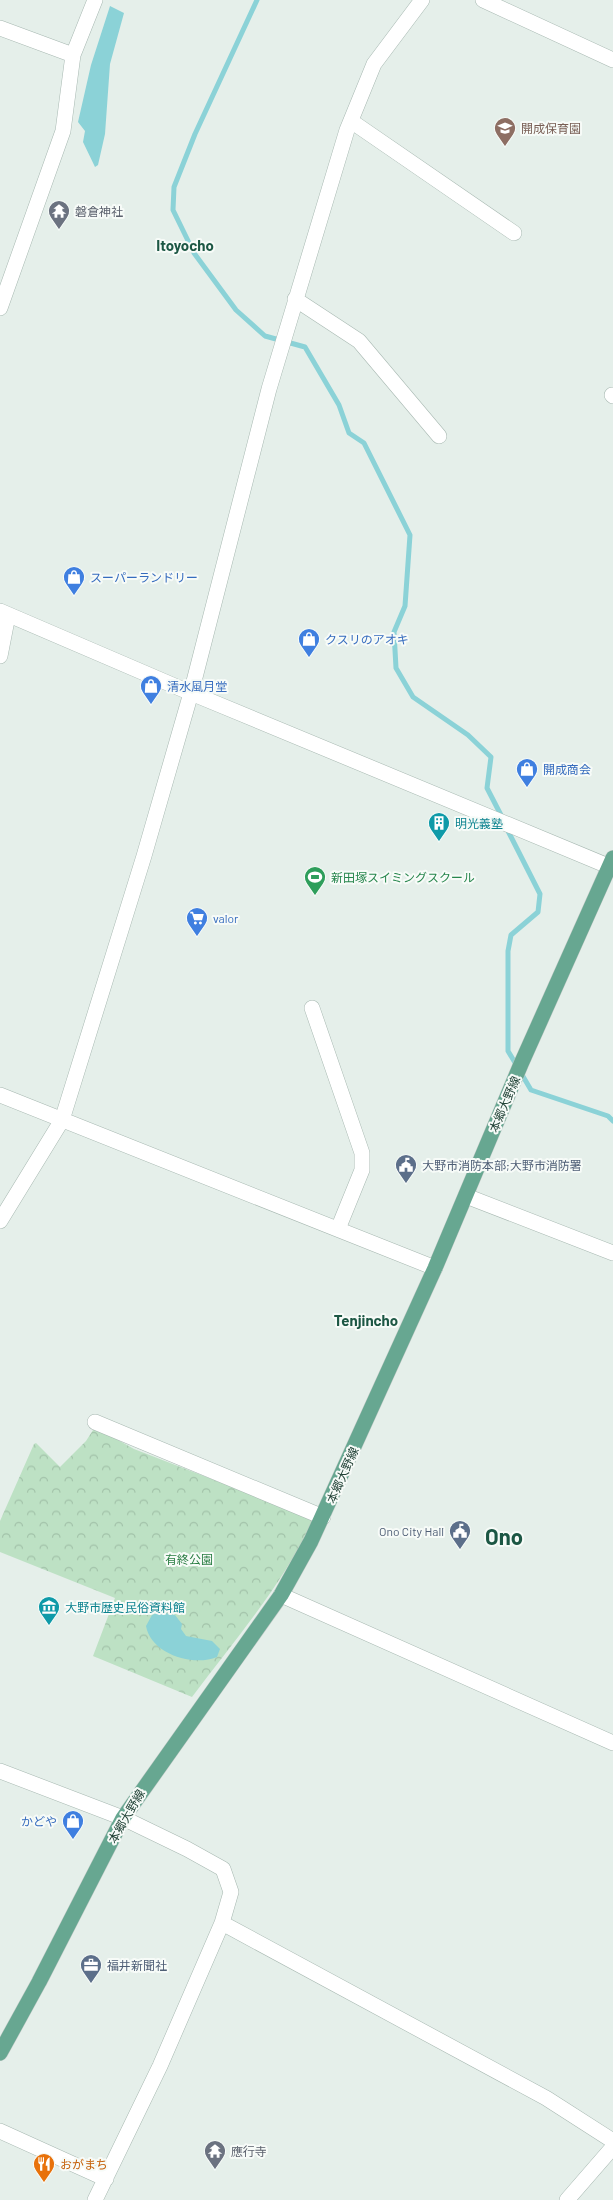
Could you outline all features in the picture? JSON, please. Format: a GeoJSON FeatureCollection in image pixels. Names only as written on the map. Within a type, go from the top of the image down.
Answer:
{"type":"FeatureCollection","features":[{"type":"Feature","properties":{"kind":"main road","name":"本郷大野線"},"geometry":{"type":"LineString","coordinates":[[0,2053],[123,1818],[281,1595],[323,1517],[435,1268],[521,1064],[612,864]]}},
{"type":"Feature","properties":{"kind":"street"},"geometry":{"type":"LineString","coordinates":[[0,308],[63,131],[74,55],[95,0]]}},
{"type":"Feature","properties":{"kind":"street"},"geometry":{"type":"LineString","coordinates":[[0,1221],[62,1120],[141,866],[191,693],[269,389],[351,121],[374,64],[422,0]]}},
{"type":"Feature","properties":{"kind":"street"},"geometry":{"type":"LineString","coordinates":[[483,0],[613,60]]}},
{"type":"Feature","properties":{"kind":"street"},"geometry":{"type":"LineString","coordinates":[[0,28],[74,55]]}},
{"type":"Feature","properties":{"kind":"street"},"geometry":{"type":"LineString","coordinates":[[351,121],[514,233]]}},
{"type":"Feature","properties":{"kind":"street"},"geometry":{"type":"LineString","coordinates":[[295,299],[359,341],[439,436]]}},
{"type":"Feature","properties":{"kind":"street"},"geometry":{"type":"LineString","coordinates":[[0,656],[4,613],[191,693],[612,864]]}},
{"type":"Feature","properties":{"kind":"street"},"geometry":{"type":"LineString","coordinates":[[312,1008],[362,1153],[362,1170],[338,1230]]}},
{"type":"Feature","properties":{"kind":"street"},"geometry":{"type":"LineString","coordinates":[[0,1095],[435,1268]]}},
{"type":"Feature","properties":{"kind":"street"},"geometry":{"type":"LineString","coordinates":[[466,1196],[613,1253]]}},
{"type":"Feature","properties":{"kind":"street"},"geometry":{"type":"LineString","coordinates":[[95,1422],[323,1517]]}},
{"type":"Feature","properties":{"kind":"street"},"geometry":{"type":"LineString","coordinates":[[281,1595],[613,1743]]}},
{"type":"Feature","properties":{"kind":"street"},"geometry":{"type":"LineString","coordinates":[[0,1771],[123,1818],[188,1849],[223,1869],[231,1892],[222,1923],[160,2066],[95,2200]]}},
{"type":"Feature","properties":{"kind":"street"},"geometry":{"type":"LineString","coordinates":[[222,1923],[546,2098],[613,2141]]}},
{"type":"Feature","properties":{"kind":"street"},"geometry":{"type":"LineString","coordinates":[[0,2131],[106,2179]]}},
{"type":"Feature","properties":{"kind":"street"},"geometry":{"type":"LineString","coordinates":[[567,2200],[613,2148]]}},
{"type":"Feature","properties":{"kind":"green space","name":"有終公園"},"geometry":{"type":"Polygon","coordinates":[[[95,1427],[134,1449],[310,1517],[312,1522],[273,1590],[192,1697],[93,1656],[115,1598],[0,1552],[0,1521],[34,1444],[36,1443],[60,1467],[86,1441],[95,1427]]]}},
{"type":"Feature","properties":{"kind":"water"},"geometry":{"type":"Polygon","coordinates":[[[110,6],[124,13],[110,64],[105,134],[98,165],[95,167],[83,142],[85,131],[78,122],[91,65],[110,6]]]}},
{"type":"Feature","properties":{"kind":"water"},"geometry":{"type":"Polygon","coordinates":[[[159,1612],[175,1615],[182,1624],[181,1629],[186,1636],[212,1641],[220,1649],[217,1657],[207,1660],[185,1659],[164,1651],[150,1636],[146,1626],[152,1615],[159,1612]]]}},
{"type":"Feature","properties":{"kind":"waterway"},"geometry":{"type":"LineString","coordinates":[[257,0],[195,134],[174,187],[173,210],[194,253],[236,310],[265,336],[305,347],[339,405],[349,433],[364,443],[410,535],[405,606],[394,632],[396,668],[413,697],[468,735],[491,757],[487,788],[503,819]]}},
{"type":"Feature","properties":{"kind":"waterway"},"geometry":{"type":"LineString","coordinates":[[507,829],[540,894],[538,912],[511,935],[508,951],[508,1051],[517,1066]]}},
{"type":"Feature","properties":{"kind":"waterway"},"geometry":{"type":"LineString","coordinates":[[521,1073],[531,1090],[608,1116],[613,1121]]}},
{"type":"Feature","properties":{"kind":"place","name":"開成保育園"},"geometry":{"type":"Point","coordinates":[505,147]}},
{"type":"Feature","properties":{"kind":"place","name":"磐倉神社"},"geometry":{"type":"Point","coordinates":[59,230]}},
{"type":"Feature","properties":{"kind":"place","name":"スーパーランドリー"},"geometry":{"type":"Point","coordinates":[74,596]}},
{"type":"Feature","properties":{"kind":"place","name":"クスリのアオキ"},"geometry":{"type":"Point","coordinates":[309,658]}},
{"type":"Feature","properties":{"kind":"place","name":"清水風月堂"},"geometry":{"type":"Point","coordinates":[151,705]}},
{"type":"Feature","properties":{"kind":"place","name":"開成商会"},"geometry":{"type":"Point","coordinates":[527,788]}},
{"type":"Feature","properties":{"kind":"place","name":"明光義塾"},"geometry":{"type":"Point","coordinates":[439,842]}},
{"type":"Feature","properties":{"kind":"place","name":"新田塚スイミングスクール"},"geometry":{"type":"Point","coordinates":[315,896]}},
{"type":"Feature","properties":{"kind":"place","name":"valor"},"geometry":{"type":"Point","coordinates":[197,937]}},
{"type":"Feature","properties":{"kind":"place","name":"大野市消防本部;大野市消防署"},"geometry":{"type":"Point","coordinates":[406,1184]}},
{"type":"Feature","properties":{"kind":"place","name":"Ono City Hall"},"geometry":{"type":"Point","coordinates":[460,1550]}},
{"type":"Feature","properties":{"kind":"place","name":"大野市歴史民俗資料館"},"geometry":{"type":"Point","coordinates":[49,1626]}},
{"type":"Feature","properties":{"kind":"place","name":"かどや"},"geometry":{"type":"Point","coordinates":[73,1840]}},
{"type":"Feature","properties":{"kind":"place","name":"福井新聞社"},"geometry":{"type":"Point","coordinates":[91,1984]}},
{"type":"Feature","properties":{"kind":"place","name":"應行寺"},"geometry":{"type":"Point","coordinates":[215,2170]}},
{"type":"Feature","properties":{"kind":"place","name":"おがまち"},"geometry":{"type":"Point","coordinates":[44,2183]}},
{"type":"Feature","properties":{"kind":"district","name":"Itoyocho"},"geometry":{"type":"Point","coordinates":[185,245]}},
{"type":"Feature","properties":{"kind":"district","name":"Tenjincho"},"geometry":{"type":"Point","coordinates":[366,1320]}},
{"type":"Feature","properties":{"kind":"district","name":"Ono"},"geometry":{"type":"Point","coordinates":[504,1536]}}]}
